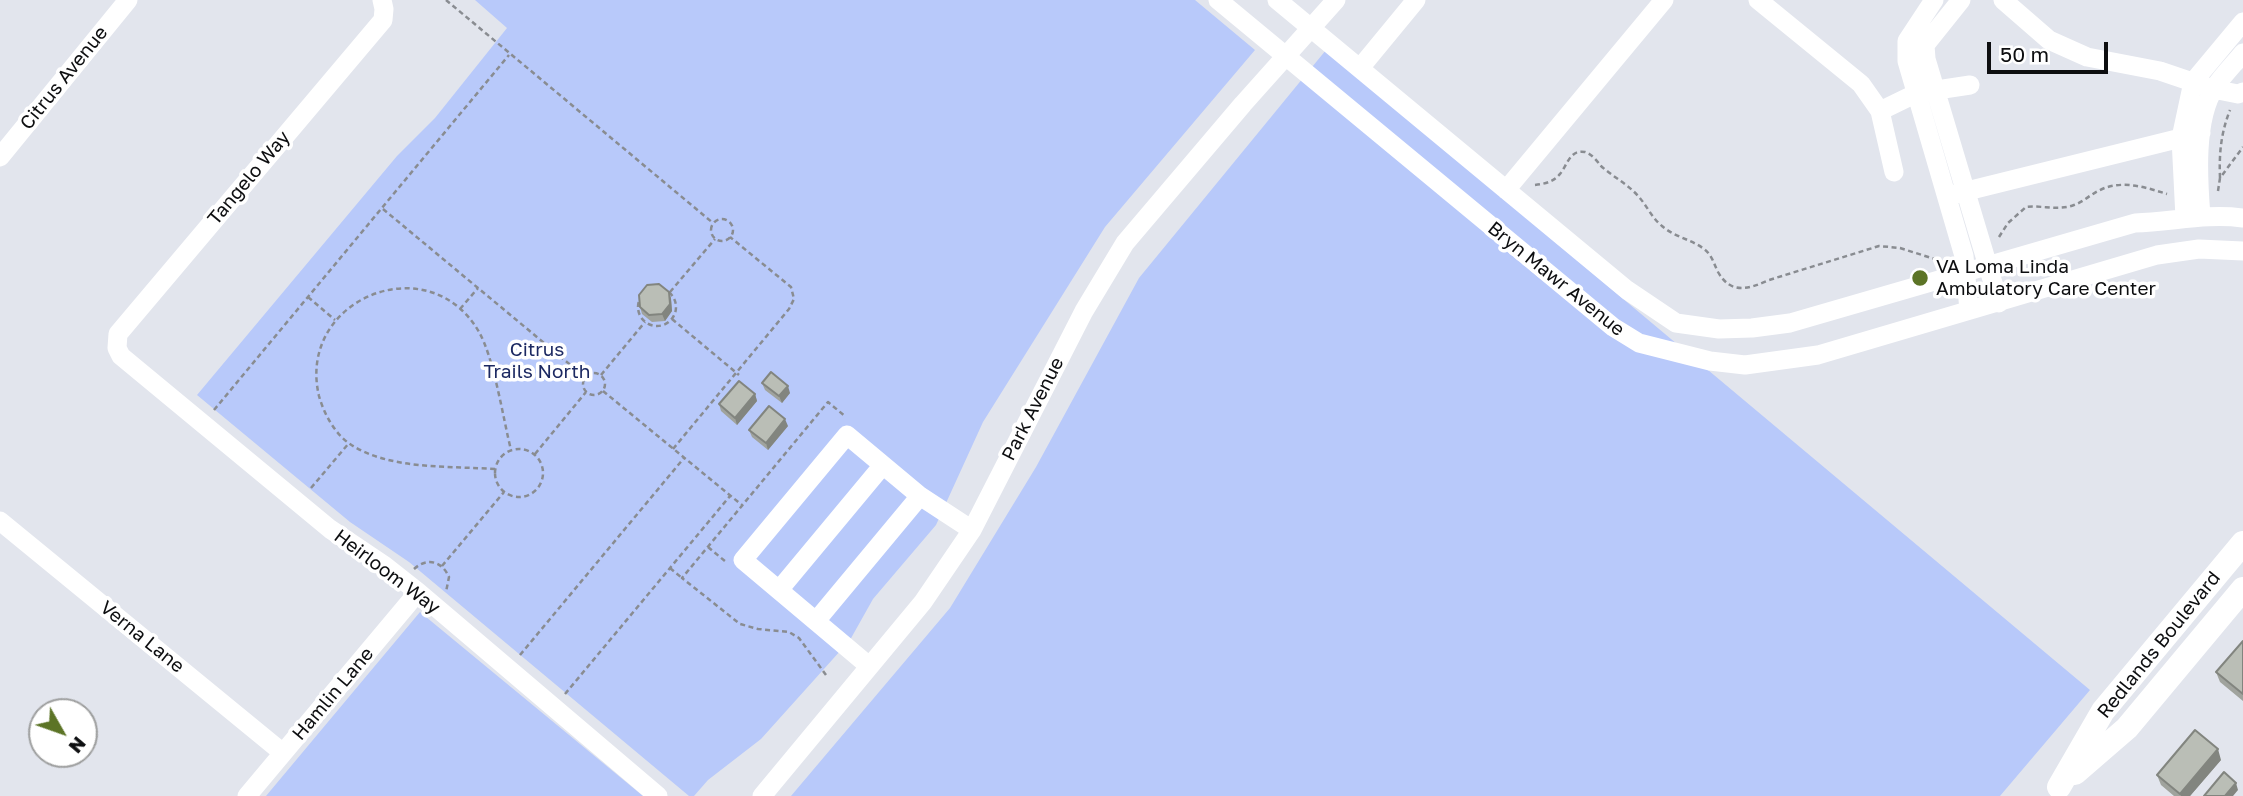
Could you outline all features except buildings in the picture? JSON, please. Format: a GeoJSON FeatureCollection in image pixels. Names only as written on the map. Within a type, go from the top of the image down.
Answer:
{"type":"FeatureCollection","features":[{"type":"Feature","properties":{"kind":"main road","name":"Redlands Boulevard"},"geometry":{"type":"LineString","coordinates":[[2056,792],[2103,711],[2243,543]]}},
{"type":"Feature","properties":{"kind":"main road","name":"Redlands Boulevard"},"geometry":{"type":"LineString","coordinates":[[2056,792],[2127,728],[2243,589]]}},
{"type":"Feature","properties":{"kind":"street","name":"Citrus Avenue"},"geometry":{"type":"LineString","coordinates":[[0,157],[128,0]]}},
{"type":"Feature","properties":{"kind":"street","name":"Bryn Mawr Avenue"},"geometry":{"type":"LineString","coordinates":[[1218,0],[1613,327],[1639,343],[1710,361],[1745,365],[1818,355],[2179,250],[2220,248],[2243,251]]}},
{"type":"Feature","properties":{"kind":"street","name":"Bryn Mawr Avenue"},"geometry":{"type":"LineString","coordinates":[[1278,0],[1627,290],[1676,323],[1719,330],[1790,323],[2135,223],[2193,217],[2243,218]]}},
{"type":"Feature","properties":{"kind":"street","name":"Park Avenue"},"geometry":{"type":"LineString","coordinates":[[762,796],[923,602],[972,530],[1084,311],[1125,243],[1336,0]]}},
{"type":"Feature","properties":{"kind":"street"},"geometry":{"type":"LineString","coordinates":[[1360,68],[1416,0]]}},
{"type":"Feature","properties":{"kind":"street"},"geometry":{"type":"LineString","coordinates":[[1506,190],[1664,0]]}},
{"type":"Feature","properties":{"kind":"street"},"geometry":{"type":"LineString","coordinates":[[1758,0],[1861,85],[1880,111],[1894,173]]}},
{"type":"Feature","properties":{"kind":"street"},"geometry":{"type":"LineString","coordinates":[[1934,0],[1907,41],[1907,61],[1926,91],[1957,194],[1988,266],[2000,303]]}},
{"type":"Feature","properties":{"kind":"street"},"geometry":{"type":"LineString","coordinates":[[1926,91],[1925,45],[1961,0]]}},
{"type":"Feature","properties":{"kind":"street"},"geometry":{"type":"LineString","coordinates":[[2003,0],[2049,40],[2087,57],[2160,71],[2213,89],[2239,93]]}},
{"type":"Feature","properties":{"kind":"street","name":"Tangelo Way"},"geometry":{"type":"LineString","coordinates":[[117,348],[118,334],[383,20],[383,5]]}},
{"type":"Feature","properties":{"kind":"street"},"geometry":{"type":"LineString","coordinates":[[2193,217],[2181,138],[2193,82],[2243,22]]}},
{"type":"Feature","properties":{"kind":"street"},"geometry":{"type":"LineString","coordinates":[[2193,217],[2201,133],[2213,89],[2243,53]]}},
{"type":"Feature","properties":{"kind":"street"},"geometry":{"type":"LineString","coordinates":[[1880,111],[1926,91],[1970,85]]}},
{"type":"Feature","properties":{"kind":"street"},"geometry":{"type":"LineString","coordinates":[[1957,194],[2201,133]]}},
{"type":"Feature","properties":{"kind":"street"},"geometry":{"type":"LineString","coordinates":[[1957,194],[1969,310]]}},
{"type":"Feature","properties":{"kind":"street","name":"Heirloom Way"},"geometry":{"type":"LineString","coordinates":[[117,348],[121,356],[330,529],[386,566],[418,592],[658,796]]}},
{"type":"Feature","properties":{"kind":"street"},"geometry":{"type":"LineString","coordinates":[[869,666],[743,560],[847,435],[920,496],[972,530]]}},
{"type":"Feature","properties":{"kind":"street"},"geometry":{"type":"LineString","coordinates":[[779,590],[883,465]]}},
{"type":"Feature","properties":{"kind":"street"},"geometry":{"type":"LineString","coordinates":[[816,621],[920,496]]}},
{"type":"Feature","properties":{"kind":"street","name":"Verna Lane"},"geometry":{"type":"LineString","coordinates":[[0,521],[283,753]]}},
{"type":"Feature","properties":{"kind":"street","name":"Hamlin Lane"},"geometry":{"type":"LineString","coordinates":[[247,796],[418,592]]}},
{"type":"Feature","properties":{"kind":"path"},"geometry":{"type":"LineString","coordinates":[[446,0],[713,223]]}},
{"type":"Feature","properties":{"kind":"path"},"geometry":{"type":"LineString","coordinates":[[213,411],[509,55]]}},
{"type":"Feature","properties":{"kind":"path"},"geometry":{"type":"LineString","coordinates":[[2218,193],[2222,130],[2239,93]]}},
{"type":"Feature","properties":{"kind":"path"},"geometry":{"type":"LineString","coordinates":[[2220,178],[2243,147]]}},
{"type":"Feature","properties":{"kind":"path"},"geometry":{"type":"LineString","coordinates":[[1530,186],[1546,184],[1557,177],[1569,158],[1575,154],[1583,151],[1590,154],[1637,194],[1663,228],[1703,248],[1713,259],[1724,281],[1736,288],[1751,287],[1879,246],[1900,248],[1944,262]]}},
{"type":"Feature","properties":{"kind":"path"},"geometry":{"type":"LineString","coordinates":[[1997,239],[2008,223],[2025,207],[2064,208],[2076,205],[2100,189],[2112,186],[2124,184],[2148,188],[2173,197]]}},
{"type":"Feature","properties":{"kind":"path"},"geometry":{"type":"LineString","coordinates":[[382,208],[586,377]]}},
{"type":"Feature","properties":{"kind":"path"},"geometry":{"type":"LineString","coordinates":[[719,219],[729,221],[733,231],[730,237],[721,241],[715,239],[710,229],[713,223],[719,219]]}},
{"type":"Feature","properties":{"kind":"path"},"geometry":{"type":"LineString","coordinates":[[673,449],[738,374],[794,299],[791,287],[730,237]]}},
{"type":"Feature","properties":{"kind":"path"},"geometry":{"type":"LineString","coordinates":[[670,292],[715,239]]}},
{"type":"Feature","properties":{"kind":"path"},"geometry":{"type":"LineString","coordinates":[[495,469],[375,458],[349,443],[333,427],[322,407],[317,384],[317,362],[324,340],[336,320],[353,304],[373,293],[396,288],[419,289],[441,296],[460,309],[479,332],[489,360],[511,450]]}},
{"type":"Feature","properties":{"kind":"path"},"geometry":{"type":"LineString","coordinates":[[460,309],[478,288]]}},
{"type":"Feature","properties":{"kind":"path"},"geometry":{"type":"LineString","coordinates":[[658,288],[670,292],[676,302],[675,314],[671,319],[662,325],[645,321],[641,317],[638,306],[647,291],[658,288]]}},
{"type":"Feature","properties":{"kind":"path"},"geometry":{"type":"LineString","coordinates":[[308,297],[336,320]]}},
{"type":"Feature","properties":{"kind":"path"},"geometry":{"type":"LineString","coordinates":[[671,319],[738,374]]}},
{"type":"Feature","properties":{"kind":"path"},"geometry":{"type":"LineString","coordinates":[[601,375],[645,321]]}},
{"type":"Feature","properties":{"kind":"path"},"geometry":{"type":"LineString","coordinates":[[586,393],[583,383],[586,377],[591,373],[601,375]]}},
{"type":"Feature","properties":{"kind":"path"},"geometry":{"type":"LineString","coordinates":[[601,375],[604,381],[603,391]]}},
{"type":"Feature","properties":{"kind":"path"},"geometry":{"type":"LineString","coordinates":[[586,393],[593,395],[603,391]]}},
{"type":"Feature","properties":{"kind":"path"},"geometry":{"type":"LineString","coordinates":[[603,391],[743,506],[682,578]]}},
{"type":"Feature","properties":{"kind":"path"},"geometry":{"type":"LineString","coordinates":[[536,454],[586,393]]}},
{"type":"Feature","properties":{"kind":"path"},"geometry":{"type":"LineString","coordinates":[[800,427],[805,430]]}},
{"type":"Feature","properties":{"kind":"path"},"geometry":{"type":"LineString","coordinates":[[308,491],[349,443]]}},
{"type":"Feature","properties":{"kind":"path"},"geometry":{"type":"LineString","coordinates":[[524,449],[536,454],[543,469],[543,477],[535,491],[519,497],[504,492],[496,481],[495,469],[500,457],[511,450],[524,449]]}},
{"type":"Feature","properties":{"kind":"path"},"geometry":{"type":"LineString","coordinates":[[519,656],[684,458]]}},
{"type":"Feature","properties":{"kind":"path"},"geometry":{"type":"LineString","coordinates":[[442,566],[504,492]]}},
{"type":"Feature","properties":{"kind":"path"},"geometry":{"type":"LineString","coordinates":[[565,694],[730,496]]}},
{"type":"Feature","properties":{"kind":"path"},"geometry":{"type":"LineString","coordinates":[[414,569],[430,561],[442,566],[449,577],[444,595]]}},
{"type":"Feature","properties":{"kind":"path"},"geometry":{"type":"LineString","coordinates":[[670,568],[740,624],[789,632],[799,638],[826,675]]}},
{"type":"Feature","properties":{"kind":"green space","name":"Citrus Trails North"},"geometry":{"type":"Polygon","coordinates":[[[475,0],[1195,0],[1255,50],[1105,227],[983,422],[936,525],[873,599],[850,640],[761,739],[708,780],[694,796],[689,796],[409,562],[350,522],[197,395],[397,156],[435,118],[507,28],[475,0]]]}},
{"type":"Feature","properties":{"kind":"green space"},"geometry":{"type":"Polygon","coordinates":[[[1326,50],[2090,690],[2000,796],[791,796],[950,608],[1036,467],[1139,278],[1326,50]]]}},
{"type":"Feature","properties":{"kind":"green space"},"geometry":{"type":"Polygon","coordinates":[[[420,612],[643,796],[266,796],[420,612]]]}},
{"type":"Feature","properties":{"kind":"place","name":"VA Loma Linda Ambulatory Care Center"},"geometry":{"type":"Point","coordinates":[1920,278]}}]}
